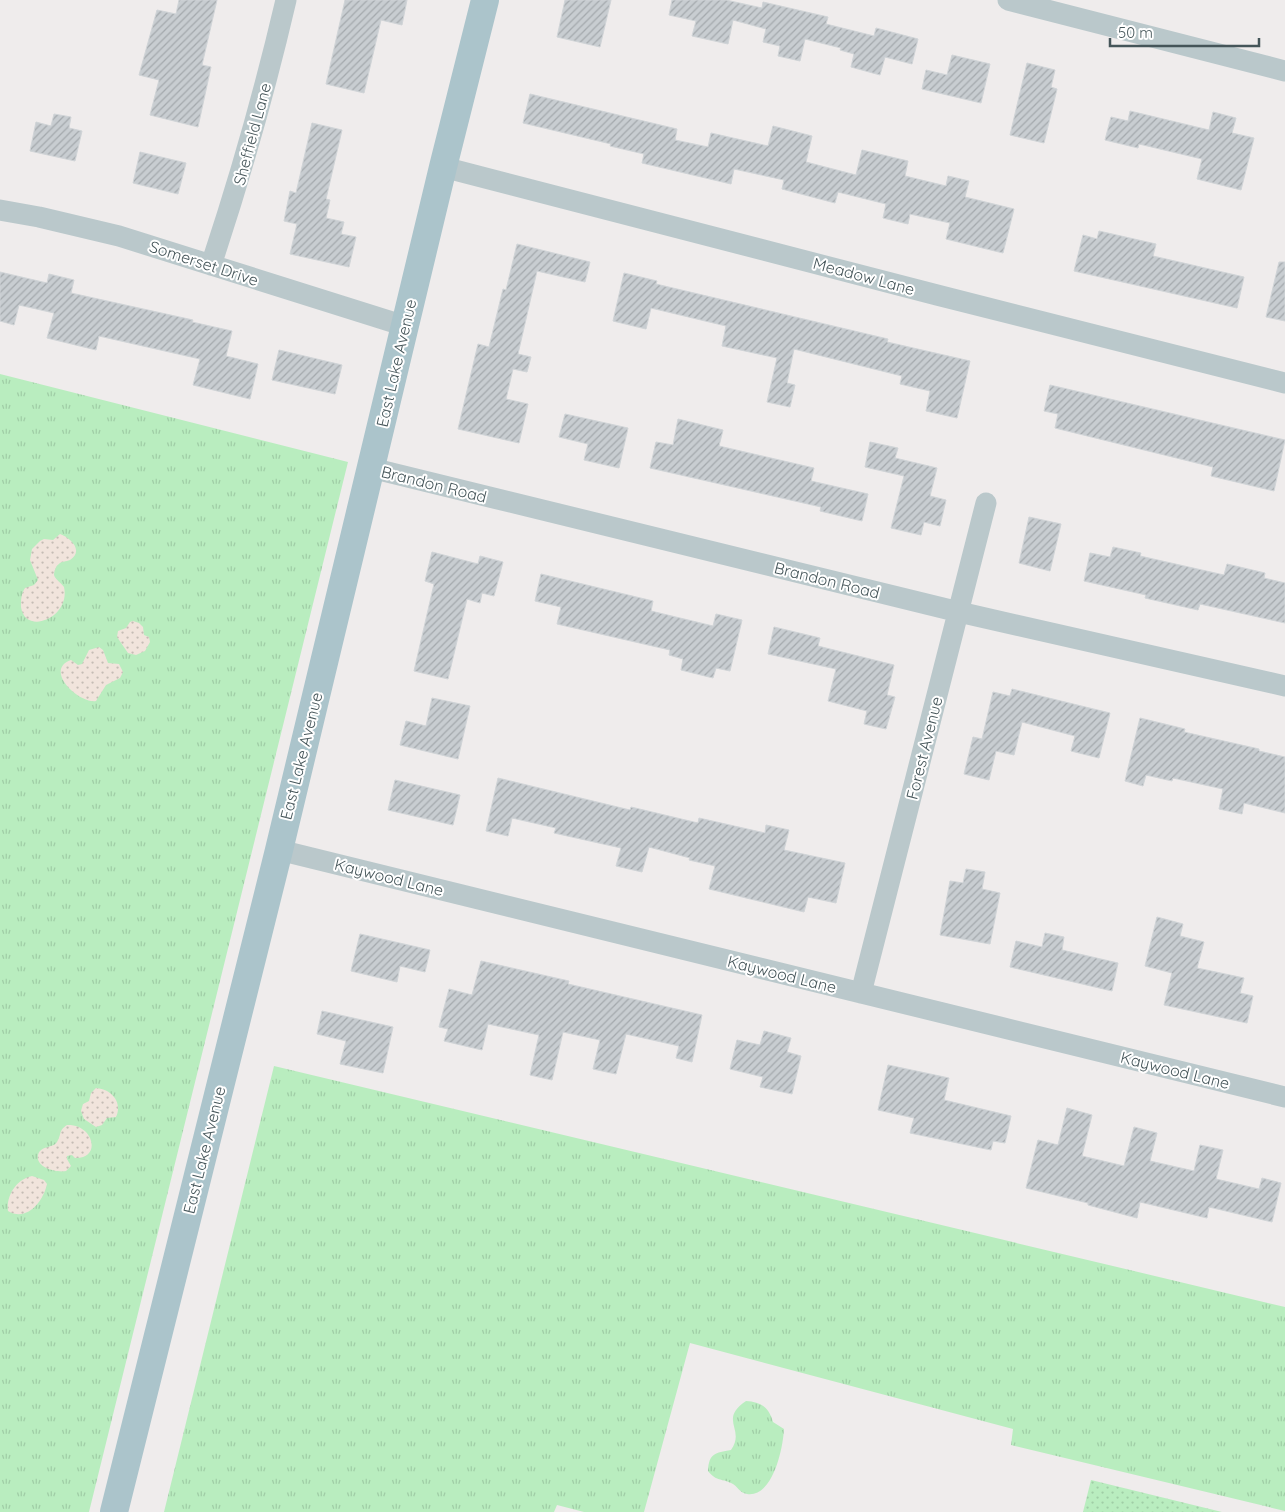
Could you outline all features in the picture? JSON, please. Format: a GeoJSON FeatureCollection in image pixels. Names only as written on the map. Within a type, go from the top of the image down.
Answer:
{"type":"FeatureCollection","features":[{"type":"Feature","properties":{"kind":"main road","name":"East Lake Avenue"},"geometry":{"type":"LineString","coordinates":[[114,1512],[279,850],[485,0]]}},
{"type":"Feature","properties":{"kind":"street","name":"Sheffield Lane"},"geometry":{"type":"LineString","coordinates":[[211,266],[235,194],[276,45],[286,0]]}},
{"type":"Feature","properties":{"kind":"street"},"geometry":{"type":"LineString","coordinates":[[1008,0],[1285,71]]}},
{"type":"Feature","properties":{"kind":"street","name":"Meadow Lane"},"geometry":{"type":"LineString","coordinates":[[443,167],[937,295],[1285,382]]}},
{"type":"Feature","properties":{"kind":"street","name":"Somerset Drive"},"geometry":{"type":"LineString","coordinates":[[0,210],[119,236],[405,326]]}},
{"type":"Feature","properties":{"kind":"street","name":"Brandon Road"},"geometry":{"type":"LineString","coordinates":[[371,468],[959,612],[1285,686]]}},
{"type":"Feature","properties":{"kind":"street","name":"Forest Avenue"},"geometry":{"type":"LineString","coordinates":[[861,993],[986,503]]}},
{"type":"Feature","properties":{"kind":"street","name":"Kaywood Lane"},"geometry":{"type":"LineString","coordinates":[[279,850],[1285,1097]]}},
{"type":"Feature","properties":{"kind":"green space"},"geometry":{"type":"Polygon","coordinates":[[[0,374],[348,462],[89,1512],[0,1512],[0,374]]]}},
{"type":"Feature","properties":{"kind":"green space"},"geometry":{"type":"Polygon","coordinates":[[[274,1066],[1285,1307],[1285,1511],[1011,1445],[1013,1429],[690,1343],[644,1512],[584,1512],[557,1505],[554,1512],[164,1512],[274,1066]]]}},
{"type":"Feature","properties":{"kind":"green space"},"geometry":{"type":"Polygon","coordinates":[[[746,1401],[764,1406],[773,1422],[784,1429],[779,1459],[770,1480],[764,1488],[756,1493],[747,1494],[731,1483],[714,1477],[708,1471],[711,1457],[731,1450],[735,1443],[734,1414],[746,1401]]]}},
{"type":"Feature","properties":{"kind":"green space"},"geometry":{"type":"Polygon","coordinates":[[[1091,1480],[1222,1512],[1083,1512],[1091,1480]]]}},
{"type":"Feature","properties":{"kind":"sand"},"geometry":{"type":"Polygon","coordinates":[[[60,534],[68,538],[76,549],[74,556],[70,560],[60,563],[54,572],[56,578],[64,587],[64,598],[61,607],[55,615],[47,620],[38,622],[30,620],[24,616],[21,602],[25,588],[34,585],[38,580],[30,560],[32,549],[40,541],[44,539],[53,540],[60,534]]]}},
{"type":"Feature","properties":{"kind":"sand"},"geometry":{"type":"Polygon","coordinates":[[[133,621],[143,627],[144,635],[149,637],[150,642],[145,651],[136,655],[128,653],[117,637],[118,631],[126,628],[133,621]]]}},
{"type":"Feature","properties":{"kind":"sand"},"geometry":{"type":"Polygon","coordinates":[[[99,647],[103,650],[108,663],[119,664],[123,672],[120,678],[106,685],[96,701],[89,701],[73,692],[62,678],[61,671],[63,665],[71,660],[78,665],[82,664],[89,650],[99,647]]]}},
{"type":"Feature","properties":{"kind":"sand"},"geometry":{"type":"Polygon","coordinates":[[[96,1088],[106,1091],[114,1097],[117,1101],[118,1111],[116,1117],[107,1118],[102,1125],[96,1127],[84,1119],[81,1111],[83,1104],[89,1101],[91,1093],[96,1088]]]}},
{"type":"Feature","properties":{"kind":"sand"},"geometry":{"type":"Polygon","coordinates":[[[67,1125],[76,1126],[89,1135],[91,1148],[89,1153],[84,1157],[75,1158],[72,1155],[67,1156],[71,1166],[66,1171],[48,1169],[38,1160],[39,1152],[55,1144],[61,1131],[67,1125]]]}},
{"type":"Feature","properties":{"kind":"sand"},"geometry":{"type":"Polygon","coordinates":[[[32,1176],[44,1180],[47,1184],[38,1203],[28,1212],[22,1214],[8,1211],[9,1199],[17,1184],[32,1176]]]}},
{"type":"Feature","properties":{"kind":"building"},"geometry":{"type":"Polygon","coordinates":[[[179,0],[217,0],[202,65],[211,67],[198,127],[150,115],[159,80],[139,75],[157,10],[176,14],[179,0]]]}},
{"type":"Feature","properties":{"kind":"building"},"geometry":{"type":"Polygon","coordinates":[[[345,0],[407,0],[402,25],[381,20],[364,93],[326,84],[345,0]]]}},
{"type":"Feature","properties":{"kind":"building"},"geometry":{"type":"Polygon","coordinates":[[[565,0],[611,0],[600,47],[557,37],[565,0]]]}},
{"type":"Feature","properties":{"kind":"building"},"geometry":{"type":"Polygon","coordinates":[[[672,0],[726,0],[762,8],[763,2],[828,17],[826,24],[874,36],[876,28],[918,39],[912,64],[885,57],[880,75],[851,67],[854,54],[840,50],[841,48],[805,39],[800,61],[778,56],[780,46],[763,42],[766,29],[733,20],[728,44],[692,36],[696,21],[669,15],[672,0]]]}},
{"type":"Feature","properties":{"kind":"building"},"geometry":{"type":"Polygon","coordinates":[[[952,55],[990,64],[981,103],[922,89],[926,70],[947,75],[952,55]]]}},
{"type":"Feature","properties":{"kind":"building"},"geometry":{"type":"Polygon","coordinates":[[[1027,63],[1055,70],[1051,87],[1057,89],[1044,143],[1010,135],[1027,63]]]}},
{"type":"Feature","properties":{"kind":"building"},"geometry":{"type":"Polygon","coordinates":[[[530,94],[677,129],[675,140],[708,147],[711,133],[768,146],[773,126],[812,136],[806,162],[856,175],[862,150],[908,161],[905,176],[946,186],[948,176],[969,181],[965,197],[1014,209],[1003,253],[946,239],[950,223],[910,214],[908,224],[883,218],[886,204],[838,192],[835,203],[782,189],[784,180],[734,169],[731,184],[642,163],[644,154],[523,123],[530,94]]]}},
{"type":"Feature","properties":{"kind":"building"},"geometry":{"type":"Polygon","coordinates":[[[1130,111],[1209,130],[1213,112],[1236,118],[1232,133],[1254,138],[1241,190],[1197,179],[1202,159],[1139,144],[1138,148],[1105,140],[1111,117],[1128,121],[1130,111]]]}},
{"type":"Feature","properties":{"kind":"building"},"geometry":{"type":"Polygon","coordinates":[[[54,114],[71,117],[69,128],[82,131],[75,161],[30,151],[36,122],[51,126],[54,114]]]}},
{"type":"Feature","properties":{"kind":"building"},"geometry":{"type":"Polygon","coordinates":[[[312,123],[342,130],[326,199],[330,200],[326,218],[344,222],[341,234],[356,237],[349,267],[290,254],[297,224],[284,221],[290,191],[296,193],[312,123]]]}},
{"type":"Feature","properties":{"kind":"building"},"geometry":{"type":"Polygon","coordinates":[[[140,152],[186,163],[178,194],[133,183],[140,152]]]}},
{"type":"Feature","properties":{"kind":"building"},"geometry":{"type":"Polygon","coordinates":[[[1099,231],[1156,244],[1153,256],[1244,277],[1237,308],[1074,271],[1083,235],[1097,239],[1099,231]]]}},
{"type":"Feature","properties":{"kind":"building"},"geometry":{"type":"Polygon","coordinates":[[[517,244],[590,262],[585,282],[537,271],[518,354],[531,357],[527,372],[513,369],[506,399],[528,404],[519,443],[458,429],[478,344],[489,347],[503,289],[506,290],[517,244]]]}},
{"type":"Feature","properties":{"kind":"building"},"geometry":{"type":"Polygon","coordinates":[[[1279,262],[1285,262],[1285,321],[1266,317],[1279,262]]]}},
{"type":"Feature","properties":{"kind":"building"},"geometry":{"type":"Polygon","coordinates":[[[0,272],[47,283],[49,274],[74,280],[71,293],[193,320],[192,322],[232,331],[226,356],[258,364],[250,399],[193,385],[200,359],[99,336],[96,350],[47,338],[54,313],[19,305],[14,325],[0,321],[0,272]]]}},
{"type":"Feature","properties":{"kind":"building"},"geometry":{"type":"Polygon","coordinates":[[[624,273],[657,281],[656,284],[888,339],[887,342],[970,361],[957,418],[926,411],[930,391],[900,384],[902,376],[794,349],[787,383],[795,385],[790,407],[767,402],[777,358],[722,346],[726,326],[651,308],[646,329],[613,321],[624,273]]]}},
{"type":"Feature","properties":{"kind":"building"},"geometry":{"type":"Polygon","coordinates":[[[279,350],[342,365],[335,394],[272,380],[279,350]]]}},
{"type":"Feature","properties":{"kind":"building"},"geometry":{"type":"Polygon","coordinates":[[[1050,385],[1285,440],[1274,491],[1211,476],[1213,467],[1055,428],[1058,414],[1044,411],[1050,385]]]}},
{"type":"Feature","properties":{"kind":"building"},"geometry":{"type":"Polygon","coordinates":[[[565,414],[628,428],[619,468],[584,460],[588,444],[559,437],[565,414]]]}},
{"type":"Feature","properties":{"kind":"building"},"geometry":{"type":"Polygon","coordinates":[[[678,419],[723,430],[719,446],[814,468],[811,481],[868,494],[862,521],[820,511],[821,507],[650,468],[656,442],[673,445],[678,419]]]}},
{"type":"Feature","properties":{"kind":"building"},"geometry":{"type":"Polygon","coordinates":[[[870,442],[898,448],[895,458],[937,468],[930,496],[946,500],[940,526],[924,522],[921,535],[891,528],[904,476],[865,467],[870,442]]]}},
{"type":"Feature","properties":{"kind":"building"},"geometry":{"type":"Polygon","coordinates":[[[1029,517],[1061,524],[1050,571],[1019,563],[1029,517]]]}},
{"type":"Feature","properties":{"kind":"building"},"geometry":{"type":"Polygon","coordinates":[[[1113,547],[1141,553],[1140,556],[1224,575],[1227,564],[1265,573],[1264,578],[1285,583],[1285,623],[1200,604],[1198,610],[1145,598],[1146,595],[1084,581],[1090,553],[1110,557],[1113,547]]]}},
{"type":"Feature","properties":{"kind":"building"},"geometry":{"type":"Polygon","coordinates":[[[432,552],[478,564],[480,556],[503,562],[494,596],[482,593],[480,603],[467,599],[448,679],[414,671],[434,584],[425,581],[432,552]]]}},
{"type":"Feature","properties":{"kind":"building"},"geometry":{"type":"Polygon","coordinates":[[[541,574],[653,601],[651,611],[713,626],[716,614],[742,620],[730,671],[716,668],[713,678],[681,670],[683,659],[669,655],[670,650],[557,624],[561,607],[535,601],[541,574]]]}},
{"type":"Feature","properties":{"kind":"building"},"geometry":{"type":"Polygon","coordinates":[[[774,627],[820,638],[818,646],[894,665],[887,695],[895,697],[886,729],[864,724],[867,711],[828,701],[836,669],[768,654],[774,627]]]}},
{"type":"Feature","properties":{"kind":"building"},"geometry":{"type":"Polygon","coordinates":[[[1012,689],[1110,713],[1099,758],[1071,751],[1075,736],[1022,722],[1014,755],[996,751],[989,780],[964,774],[973,737],[982,739],[993,692],[1010,696],[1012,689]]]}},
{"type":"Feature","properties":{"kind":"building"},"geometry":{"type":"Polygon","coordinates":[[[432,698],[470,706],[458,759],[400,745],[406,721],[426,726],[432,698]]]}},
{"type":"Feature","properties":{"kind":"building"},"geometry":{"type":"Polygon","coordinates":[[[1140,718],[1185,729],[1184,732],[1259,749],[1259,751],[1285,757],[1285,813],[1244,803],[1242,814],[1219,809],[1223,789],[1173,778],[1172,781],[1146,775],[1143,786],[1125,781],[1140,718]]]}},
{"type":"Feature","properties":{"kind":"building"},"geometry":{"type":"Polygon","coordinates":[[[498,778],[630,810],[631,807],[698,823],[699,818],[765,833],[766,825],[789,830],[784,850],[845,863],[836,903],[808,897],[804,912],[709,889],[715,866],[649,847],[642,872],[616,866],[621,848],[554,833],[556,828],[512,818],[508,836],[486,831],[498,778]]]}},
{"type":"Feature","properties":{"kind":"building"},"geometry":{"type":"Polygon","coordinates":[[[395,780],[460,795],[453,825],[388,810],[395,780]]]}},
{"type":"Feature","properties":{"kind":"building"},"geometry":{"type":"Polygon","coordinates":[[[966,869],[985,872],[982,889],[1000,893],[990,944],[940,935],[950,881],[963,883],[966,869]]]}},
{"type":"Feature","properties":{"kind":"building"},"geometry":{"type":"Polygon","coordinates":[[[1157,917],[1183,924],[1180,936],[1204,942],[1197,968],[1244,978],[1240,993],[1253,996],[1247,1023],[1164,1005],[1172,973],[1145,966],[1157,917]]]}},
{"type":"Feature","properties":{"kind":"building"},"geometry":{"type":"Polygon","coordinates":[[[1045,933],[1064,937],[1062,950],[1118,963],[1112,991],[1010,967],[1016,941],[1042,947],[1045,933]]]}},
{"type":"Feature","properties":{"kind":"building"},"geometry":{"type":"Polygon","coordinates":[[[360,934],[430,950],[425,972],[400,966],[397,982],[351,971],[360,934]]]}},
{"type":"Feature","properties":{"kind":"building"},"geometry":{"type":"Polygon","coordinates":[[[481,961],[569,981],[568,984],[702,1015],[692,1062],[676,1058],[679,1046],[626,1034],[616,1074],[593,1069],[600,1040],[563,1032],[552,1080],[530,1075],[539,1035],[488,1024],[482,1050],[444,1041],[448,1029],[439,1027],[449,989],[472,995],[481,961]]]}},
{"type":"Feature","properties":{"kind":"building"},"geometry":{"type":"Polygon","coordinates":[[[322,1011],[393,1027],[383,1073],[340,1064],[346,1041],[317,1034],[322,1011]]]}},
{"type":"Feature","properties":{"kind":"building"},"geometry":{"type":"Polygon","coordinates":[[[764,1031],[791,1038],[787,1052],[801,1056],[792,1094],[760,1087],[763,1077],[730,1069],[737,1040],[760,1045],[764,1031]]]}},
{"type":"Feature","properties":{"kind":"building"},"geometry":{"type":"Polygon","coordinates":[[[888,1065],[949,1078],[944,1100],[1011,1116],[1005,1143],[993,1141],[991,1150],[910,1133],[914,1118],[878,1110],[888,1065]]]}},
{"type":"Feature","properties":{"kind":"building"},"geometry":{"type":"Polygon","coordinates":[[[1067,1108],[1092,1115],[1082,1156],[1124,1166],[1134,1127],[1157,1133],[1150,1161],[1194,1171],[1200,1145],[1223,1150],[1216,1179],[1259,1189],[1262,1178],[1281,1183],[1272,1222],[1209,1207],[1207,1218],[1140,1202],[1137,1218],[1088,1205],[1088,1203],[1026,1188],[1038,1140],[1058,1145],[1067,1108]]]}}]}
